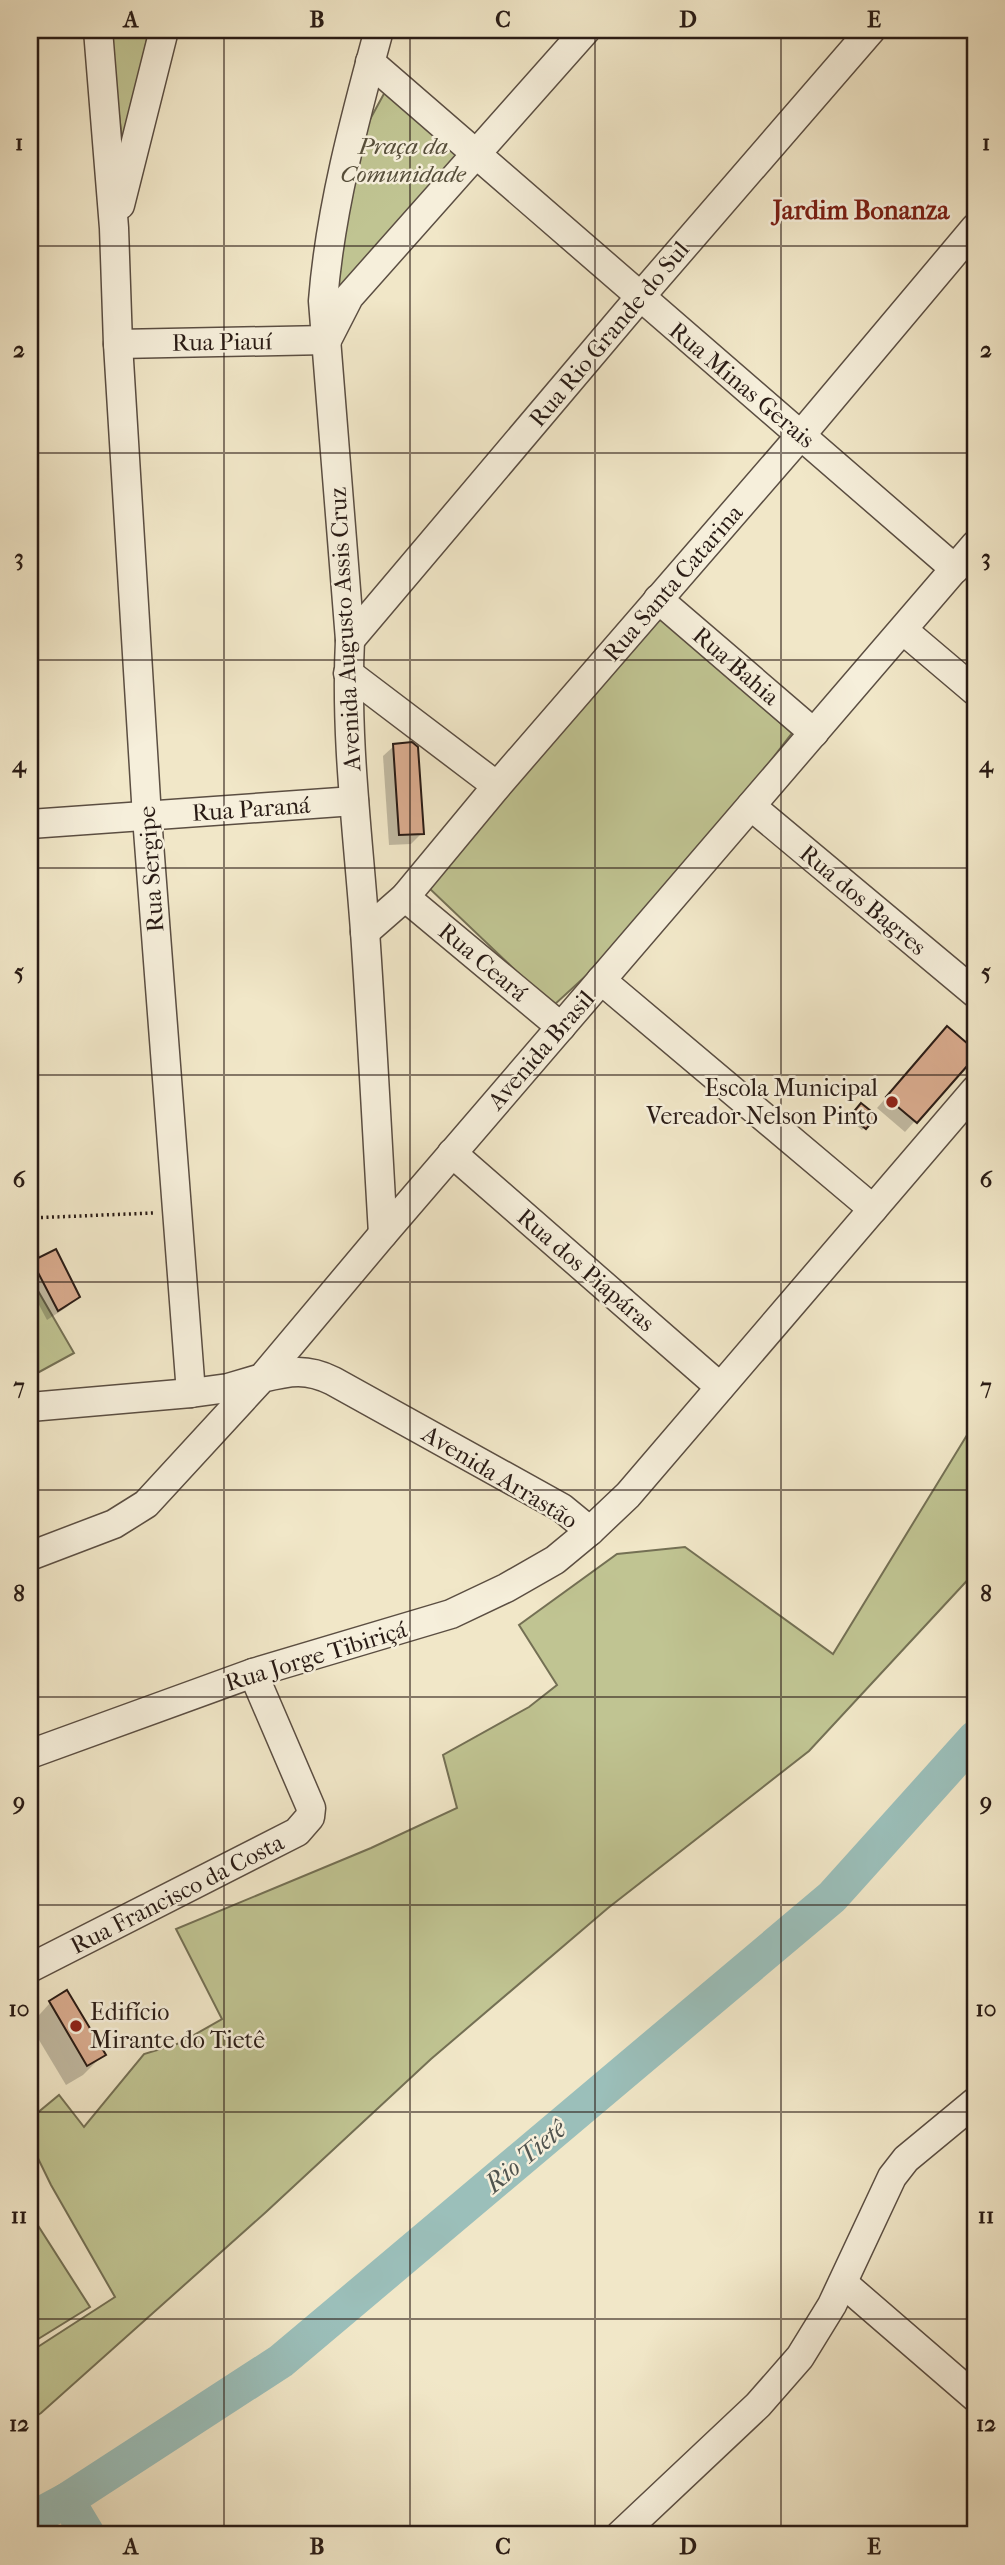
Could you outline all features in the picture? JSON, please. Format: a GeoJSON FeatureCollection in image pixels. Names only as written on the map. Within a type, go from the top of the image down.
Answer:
{"type":"FeatureCollection","features":[{"type":"Feature","properties":{"kind":"street"},"geometry":{"type":"LineString","coordinates":[[98,30],[114,228]]}},
{"type":"Feature","properties":{"kind":"street"},"geometry":{"type":"LineString","coordinates":[[114,228],[164,30]]}},
{"type":"Feature","properties":{"kind":"street","name":"Avenida Augusto Assis Cruz"},"geometry":{"type":"LineString","coordinates":[[379,30],[329,247],[323,301],[350,640],[348,673],[354,801],[365,932],[383,1234]]}},
{"type":"Feature","properties":{"kind":"street"},"geometry":{"type":"LineString","coordinates":[[327,340],[349,297],[586,30]]}},
{"type":"Feature","properties":{"kind":"street","name":"Rua Rio Grande do Sul"},"geometry":{"type":"LineString","coordinates":[[350,640],[640,297],[872,30]]}},
{"type":"Feature","properties":{"kind":"street","name":"Rua Minas Gerais"},"geometry":{"type":"LineString","coordinates":[[370,62],[955,569]]}},
{"type":"Feature","properties":{"kind":"street","name":"Rua Sergipe"},"geometry":{"type":"LineString","coordinates":[[114,228],[118,344],[147,817],[191,1393]]}},
{"type":"Feature","properties":{"kind":"street","name":"Rua Santa Catarina"},"geometry":{"type":"LineString","coordinates":[[365,932],[405,897],[975,228]]}},
{"type":"Feature","properties":{"kind":"street","name":"Rua Piauí"},"geometry":{"type":"LineString","coordinates":[[118,344],[327,340]]}},
{"type":"Feature","properties":{"kind":"street","name":"Avenida Brasil"},"geometry":{"type":"LineString","coordinates":[[262,1378],[975,545]]}},
{"type":"Feature","properties":{"kind":"street","name":"Rua Bahia"},"geometry":{"type":"LineString","coordinates":[[658,599],[814,733]]}},
{"type":"Feature","properties":{"kind":"street"},"geometry":{"type":"LineString","coordinates":[[902,630],[975,691]]}},
{"type":"Feature","properties":{"kind":"street"},"geometry":{"type":"LineString","coordinates":[[348,673],[497,786]]}},
{"type":"Feature","properties":{"kind":"street","name":"Rua Paraná"},"geometry":{"type":"LineString","coordinates":[[30,824],[354,801]]}},
{"type":"Feature","properties":{"kind":"street","name":"Rua dos Bagres"},"geometry":{"type":"LineString","coordinates":[[751,806],[975,993]]}},
{"type":"Feature","properties":{"kind":"street","name":"Rua Ceará"},"geometry":{"type":"LineString","coordinates":[[405,897],[561,1027]]}},
{"type":"Feature","properties":{"kind":"street"},"geometry":{"type":"LineString","coordinates":[[601,980],[873,1209]]}},
{"type":"Feature","properties":{"kind":"street","name":"Avenida Arrastão"},"geometry":{"type":"LineString","coordinates":[[262,1378],[286,1372],[317,1373],[562,1508],[590,1531],[628,1495],[975,1090]]}},
{"type":"Feature","properties":{"kind":"street","name":"Rua dos Piapáras"},"geometry":{"type":"LineString","coordinates":[[452,1153],[720,1387]]}},
{"type":"Feature","properties":{"kind":"street"},"geometry":{"type":"LineString","coordinates":[[30,1407],[191,1393],[228,1388],[262,1378]]}},
{"type":"Feature","properties":{"kind":"street"},"geometry":{"type":"LineString","coordinates":[[30,1556],[114,1524],[146,1504],[262,1378]]}},
{"type":"Feature","properties":{"kind":"street","name":"Rua Jorge Tibiriçá"},"geometry":{"type":"LineString","coordinates":[[30,1754],[253,1673],[451,1614],[506,1588],[555,1560],[590,1531]]}},
{"type":"Feature","properties":{"kind":"street","name":"Rua Francisco da Costa"},"geometry":{"type":"LineString","coordinates":[[30,1968],[297,1832],[310,1817],[312,1808],[253,1673]]}},
{"type":"Feature","properties":{"kind":"street"},"geometry":{"type":"LineString","coordinates":[[620,2535],[758,2405],[800,2357],[843,2283],[892,2177],[906,2159],[973,2107]]}},
{"type":"Feature","properties":{"kind":"street"},"geometry":{"type":"LineString","coordinates":[[843,2283],[975,2396]]}},
{"type":"Feature","properties":{"kind":"path"},"geometry":{"type":"LineString","coordinates":[[30,1218],[176,1212]]}},
{"type":"Feature","properties":{"kind":"green space"},"geometry":{"type":"Polygon","coordinates":[[[125,32],[148,35],[123,148],[110,39],[125,32]]]}},
{"type":"Feature","properties":{"kind":"green space","name":"Praça da Comunidade"},"geometry":{"type":"Polygon","coordinates":[[[386,90],[468,153],[338,297],[334,284],[362,134],[386,90]]]}},
{"type":"Feature","properties":{"kind":"green space"},"geometry":{"type":"Polygon","coordinates":[[[656,615],[792,733],[743,797],[589,973],[553,1006],[429,888],[656,615]]]}},
{"type":"Feature","properties":{"kind":"green space"},"geometry":{"type":"Polygon","coordinates":[[[30,1277],[74,1353],[30,1377],[30,1277]]]}},
{"type":"Feature","properties":{"kind":"green space"},"geometry":{"type":"Polygon","coordinates":[[[975,1422],[975,1572],[809,1751],[608,1908],[431,2059],[266,2212],[30,2420],[30,2352],[115,2297],[51,2185],[30,2142],[30,2119],[59,2095],[84,2127],[144,2054],[180,2043],[222,2019],[176,1929],[371,1848],[457,1808],[443,1755],[529,1707],[557,1685],[519,1625],[617,1554],[685,1547],[833,1654],[975,1422]]]}},
{"type":"Feature","properties":{"kind":"green space"},"geometry":{"type":"Polygon","coordinates":[[[30,2213],[90,2307],[30,2344],[30,2213]]]}},
{"type":"Feature","properties":{"kind":"building"},"geometry":{"type":"Polygon","coordinates":[[[412,742],[418,747],[424,834],[399,835],[393,744],[412,742]]]}},
{"type":"Feature","properties":{"kind":"building"},"geometry":{"type":"Polygon","coordinates":[[[947,1026],[975,1050],[975,1057],[917,1123],[886,1097],[947,1026]]]}},
{"type":"Feature","properties":{"kind":"building"},"geometry":{"type":"Polygon","coordinates":[[[861,1103],[877,1116],[866,1129],[850,1116],[861,1103]]]}},
{"type":"Feature","properties":{"kind":"building"},"geometry":{"type":"Polygon","coordinates":[[[56,1249],[80,1297],[58,1311],[32,1261],[56,1249]]]}},
{"type":"Feature","properties":{"kind":"building","name":"Edifício Mirante do Tietê"},"geometry":{"type":"Polygon","coordinates":[[[67,1990],[106,2055],[87,2066],[49,2001],[67,1990]]]}},
{"type":"Feature","properties":{"kind":"waterway","name":"Rio Tietê"},"geometry":{"type":"LineString","coordinates":[[30,2520],[67,2500],[281,2361],[832,1897],[975,1738]]}},
{"type":"Feature","properties":{"kind":"waterway"},"geometry":{"type":"LineString","coordinates":[[67,2500],[88,2535]]}},
{"type":"Feature","properties":{"kind":"place","name":"Escola Municipal Vereador Nelson Pinto"},"geometry":{"type":"Point","coordinates":[892,1102]}},
{"type":"Feature","properties":{"kind":"place","name":"Edifício Mirante do Tietê"},"geometry":{"type":"Point","coordinates":[76,2026]}},
{"type":"Feature","properties":{"kind":"district","name":"Jardim Bonanza"},"geometry":{"type":"Point","coordinates":[861,210]}}]}
